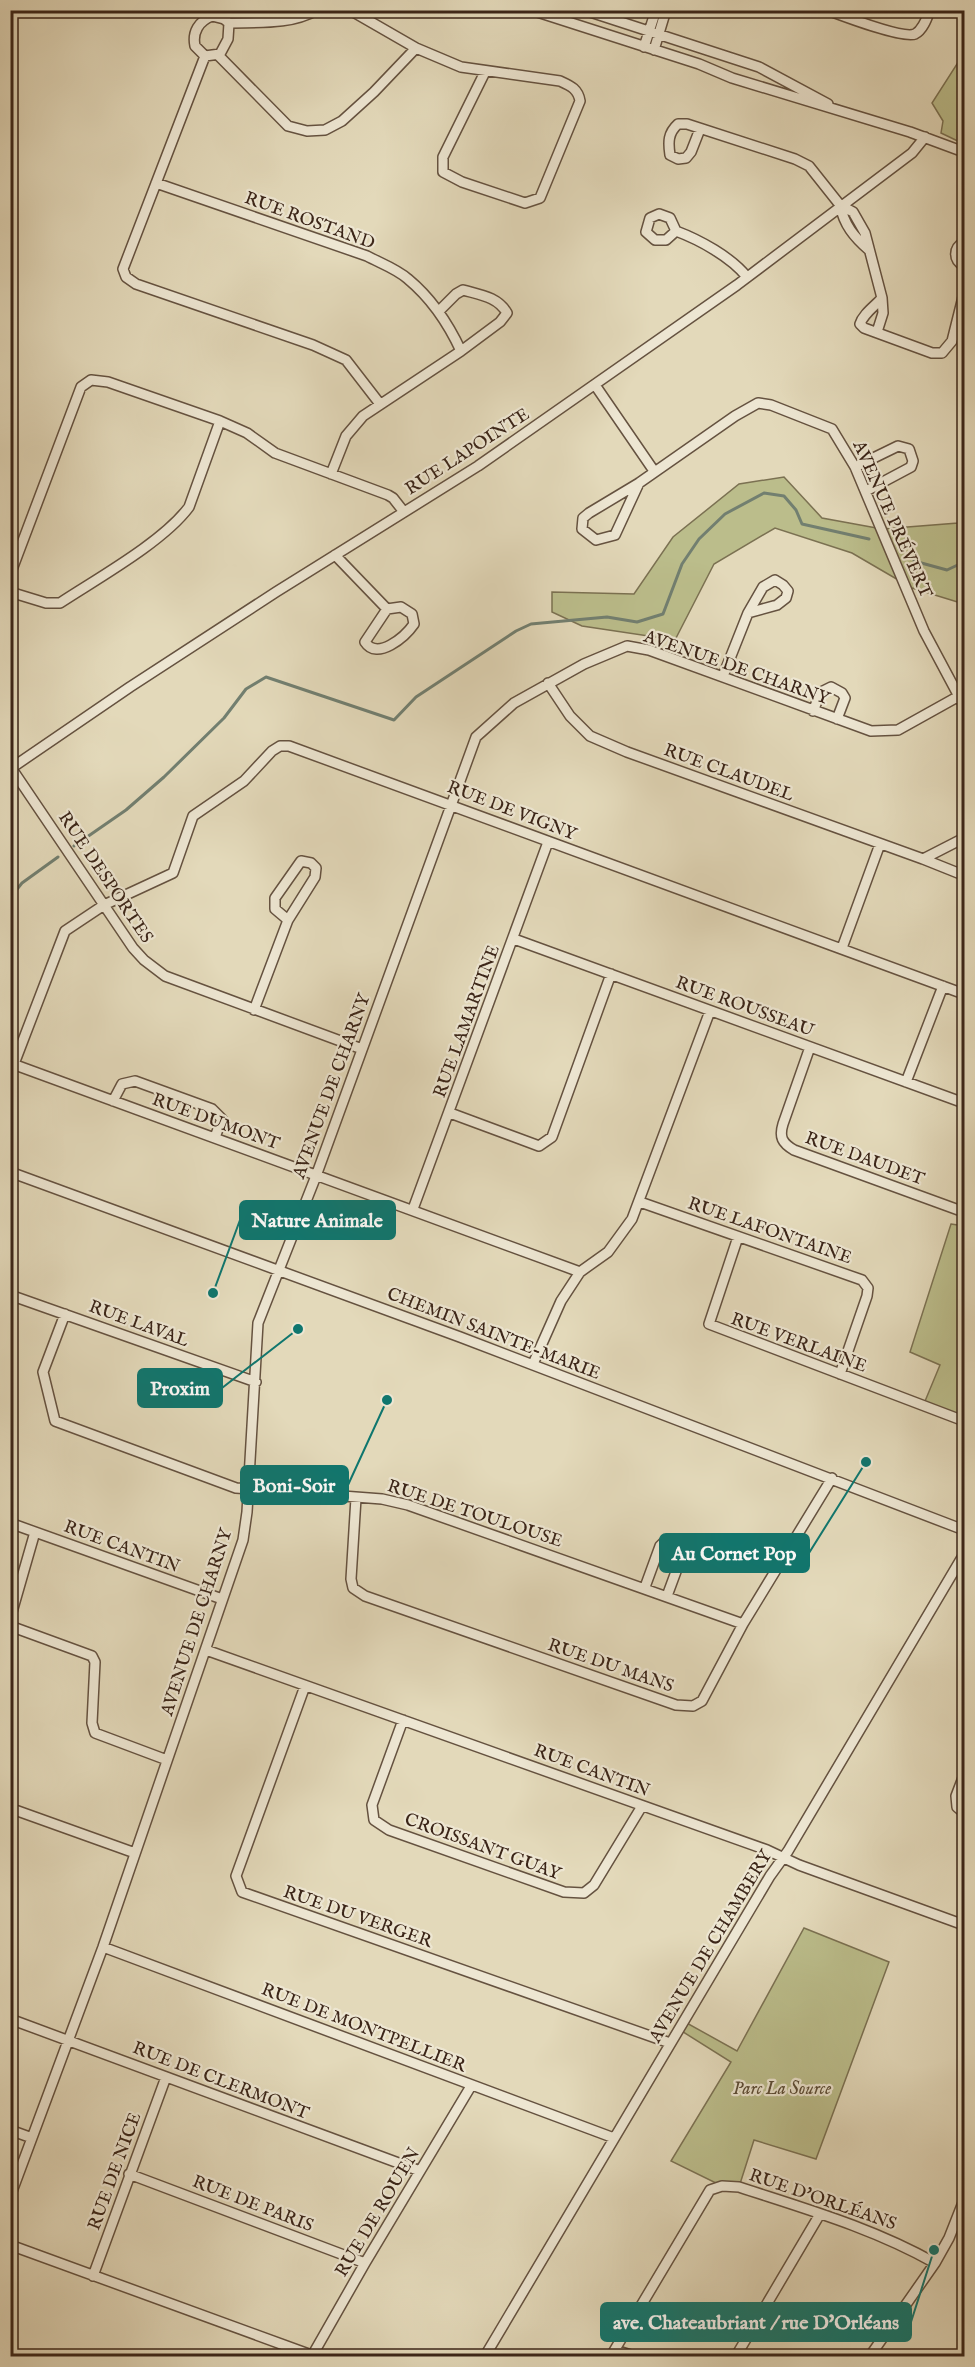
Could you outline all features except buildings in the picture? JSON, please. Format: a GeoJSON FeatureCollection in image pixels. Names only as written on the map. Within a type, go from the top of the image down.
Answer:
{"type":"FeatureCollection","features":[{"type":"Feature","properties":{"kind":"street"},"geometry":{"type":"LineString","coordinates":[[229,23],[226,44],[218,55],[205,56],[195,46],[195,33],[201,22],[212,16],[220,14],[229,23],[289,21],[317,10]]}},
{"type":"Feature","properties":{"kind":"street"},"geometry":{"type":"LineString","coordinates":[[350,10],[416,48],[461,67],[560,81],[573,87],[579,93],[580,101],[540,198],[525,203],[462,182],[443,172],[443,156],[485,72]]}},
{"type":"Feature","properties":{"kind":"street"},"geometry":{"type":"LineString","coordinates":[[531,10],[699,64],[732,78],[925,137],[964,152]]}},
{"type":"Feature","properties":{"kind":"street"},"geometry":{"type":"LineString","coordinates":[[584,10],[764,69],[836,108]]}},
{"type":"Feature","properties":{"kind":"street"},"geometry":{"type":"LineString","coordinates":[[644,47],[656,10]]}},
{"type":"Feature","properties":{"kind":"street"},"geometry":{"type":"LineString","coordinates":[[654,50],[666,10]]}},
{"type":"Feature","properties":{"kind":"street"},"geometry":{"type":"LineString","coordinates":[[827,10],[900,35],[913,35],[921,30],[930,10]]}},
{"type":"Feature","properties":{"kind":"street"},"geometry":{"type":"LineString","coordinates":[[218,55],[288,126],[307,132],[325,130],[342,121],[374,92],[416,48]]}},
{"type":"Feature","properties":{"kind":"street"},"geometry":{"type":"LineString","coordinates":[[205,56],[123,268],[126,277],[136,284],[313,345],[346,360],[380,404]]}},
{"type":"Feature","properties":{"kind":"street"},"geometry":{"type":"LineString","coordinates":[[700,129],[795,159],[809,166],[840,206],[843,220],[857,239],[869,250],[882,298],[883,313],[877,332]]}},
{"type":"Feature","properties":{"kind":"street","name":"RUE LAPOINTE"},"geometry":{"type":"LineString","coordinates":[[11,768],[129,687],[478,466],[595,386],[747,277],[912,153],[925,137]]}},
{"type":"Feature","properties":{"kind":"street","name":"RUE ROSTAND"},"geometry":{"type":"LineString","coordinates":[[156,183],[367,256],[407,278],[439,311],[461,351]]}},
{"type":"Feature","properties":{"kind":"street"},"geometry":{"type":"LineString","coordinates":[[676,231],[693,238],[738,267],[747,277]]}},
{"type":"Feature","properties":{"kind":"street"},"geometry":{"type":"LineString","coordinates":[[964,242],[958,246],[955,254],[958,262],[964,267]]}},
{"type":"Feature","properties":{"kind":"street"},"geometry":{"type":"LineString","coordinates":[[331,474],[346,436],[363,416],[461,351],[500,322],[507,313],[502,304],[489,297],[464,290],[456,294],[439,311]]}},
{"type":"Feature","properties":{"kind":"street"},"geometry":{"type":"LineString","coordinates":[[882,298],[872,310],[862,317],[860,324],[864,328],[932,353],[942,352],[952,341],[964,293]]}},
{"type":"Feature","properties":{"kind":"street"},"geometry":{"type":"LineString","coordinates":[[10,575],[81,387],[91,380],[108,382],[220,421],[247,433],[274,453],[388,495],[404,512]]}},
{"type":"Feature","properties":{"kind":"street"},"geometry":{"type":"LineString","coordinates":[[595,386],[654,471],[639,483],[588,513],[583,518],[582,529],[596,540],[615,535],[639,483]]}},
{"type":"Feature","properties":{"kind":"street","name":"AVENUE PRÉVERT"},"geometry":{"type":"LineString","coordinates":[[654,471],[758,403],[771,405],[832,429],[855,467],[920,621],[964,706]]}},
{"type":"Feature","properties":{"kind":"street"},"geometry":{"type":"LineString","coordinates":[[10,592],[46,603],[60,603],[161,535],[189,507],[220,421]]}},
{"type":"Feature","properties":{"kind":"street"},"geometry":{"type":"LineString","coordinates":[[855,467],[898,446],[909,448],[914,461],[911,467],[866,491]]}},
{"type":"Feature","properties":{"kind":"street"},"geometry":{"type":"LineString","coordinates":[[335,555],[387,609]]}},
{"type":"Feature","properties":{"kind":"street"},"geometry":{"type":"LineString","coordinates":[[401,608],[412,614],[414,624],[408,632],[385,648],[375,651],[368,648],[365,642],[387,609],[401,608]]}},
{"type":"Feature","properties":{"kind":"street"},"geometry":{"type":"LineString","coordinates":[[723,676],[748,613]]}},
{"type":"Feature","properties":{"kind":"street","name":"AVENUE DE CHARNY"},"geometry":{"type":"LineString","coordinates":[[10,2197],[103,1947],[243,1540],[256,1382],[258,1323],[316,1176],[476,737],[514,703],[548,682],[627,646],[649,650],[871,731],[898,730],[956,691],[964,680]]}},
{"type":"Feature","properties":{"kind":"street","name":"RUE CLAUDEL"},"geometry":{"type":"LineString","coordinates":[[548,682],[570,716],[590,736],[627,752],[958,873],[964,871]]}},
{"type":"Feature","properties":{"kind":"street"},"geometry":{"type":"LineString","coordinates":[[813,711],[820,692],[831,687],[842,693],[845,698],[837,719]]}},
{"type":"Feature","properties":{"kind":"street","name":"RUE DE VIGNY"},"geometry":{"type":"LineString","coordinates":[[104,904],[173,873],[193,816],[244,781],[272,751],[280,746],[289,746],[964,994]]}},
{"type":"Feature","properties":{"kind":"street","name":"RUE DESPORTES"},"geometry":{"type":"LineString","coordinates":[[11,768],[133,948],[155,969],[165,976],[362,1049]]}},
{"type":"Feature","properties":{"kind":"street"},"geometry":{"type":"LineString","coordinates":[[923,859],[964,838]]}},
{"type":"Feature","properties":{"kind":"street","name":"RUE LAMARTINE"},"geometry":{"type":"LineString","coordinates":[[413,1209],[548,843]]}},
{"type":"Feature","properties":{"kind":"street"},"geometry":{"type":"LineString","coordinates":[[842,948],[880,844]]}},
{"type":"Feature","properties":{"kind":"street"},"geometry":{"type":"LineString","coordinates":[[254,1010],[288,920],[315,877],[316,868],[311,862],[301,861],[275,898],[275,909],[288,920]]}},
{"type":"Feature","properties":{"kind":"street"},"geometry":{"type":"LineString","coordinates":[[12,1064],[65,931],[104,904]]}},
{"type":"Feature","properties":{"kind":"street","name":"RUE ROUSSEAU"},"geometry":{"type":"LineString","coordinates":[[514,939],[964,1104]]}},
{"type":"Feature","properties":{"kind":"street"},"geometry":{"type":"LineString","coordinates":[[450,1113],[539,1146],[548,1142],[552,1137],[611,974]]}},
{"type":"Feature","properties":{"kind":"street"},"geometry":{"type":"LineString","coordinates":[[906,1082],[943,986]]}},
{"type":"Feature","properties":{"kind":"street"},"geometry":{"type":"LineString","coordinates":[[533,1364],[561,1301],[580,1272],[608,1252],[632,1219],[710,1011]]}},
{"type":"Feature","properties":{"kind":"street","name":"RUE DAUDET"},"geometry":{"type":"LineString","coordinates":[[810,1047],[780,1135],[784,1144],[794,1150],[964,1212]]}},
{"type":"Feature","properties":{"kind":"street","name":"RUE DUMONT"},"geometry":{"type":"LineString","coordinates":[[12,1064],[580,1272]]}},
{"type":"Feature","properties":{"kind":"street"},"geometry":{"type":"LineString","coordinates":[[113,1101],[122,1084],[135,1081],[212,1109],[222,1119],[215,1137]]}},
{"type":"Feature","properties":{"kind":"street","name":"CHEMIN SAINTE-MARIE"},"geometry":{"type":"LineString","coordinates":[[10,1172],[533,1364],[964,1530]]}},
{"type":"Feature","properties":{"kind":"street","name":"RUE LAFONTAINE"},"geometry":{"type":"LineString","coordinates":[[640,1202],[862,1280],[868,1288],[867,1296],[840,1374]]}},
{"type":"Feature","properties":{"kind":"street","name":"RUE VERLAINE"},"geometry":{"type":"LineString","coordinates":[[738,1237],[709,1324],[964,1421]]}},
{"type":"Feature","properties":{"kind":"street","name":"RUE LAVAL"},"geometry":{"type":"LineString","coordinates":[[10,1295],[256,1382]]}},
{"type":"Feature","properties":{"kind":"street","name":"RUE DE TOULOUSE"},"geometry":{"type":"LineString","coordinates":[[64,1314],[43,1372],[55,1421],[236,1488],[382,1499],[408,1505],[645,1587],[743,1624]]}},
{"type":"Feature","properties":{"kind":"street","name":"RUE DU MANS"},"geometry":{"type":"LineString","coordinates":[[356,1498],[351,1579],[353,1588],[365,1596],[676,1705],[693,1707],[702,1701],[743,1624],[832,1478]]}},
{"type":"Feature","properties":{"kind":"street","name":"RUE CANTIN"},"geometry":{"type":"LineString","coordinates":[[10,1523],[222,1599]]}},
{"type":"Feature","properties":{"kind":"street"},"geometry":{"type":"LineString","coordinates":[[10,1619],[35,1532]]}},
{"type":"Feature","properties":{"kind":"street"},"geometry":{"type":"LineString","coordinates":[[645,1587],[660,1546],[664,1542],[676,1540],[684,1550],[668,1596]]}},
{"type":"Feature","properties":{"kind":"street","name":"AVENUE DE CHAMBERY"},"geometry":{"type":"LineString","coordinates":[[485,2356],[964,1554]]}},
{"type":"Feature","properties":{"kind":"street"},"geometry":{"type":"LineString","coordinates":[[10,1626],[92,1656],[95,1662],[92,1723],[95,1733],[167,1760]]}},
{"type":"Feature","properties":{"kind":"street","name":"RUE CANTIN"},"geometry":{"type":"LineString","coordinates":[[206,1650],[784,1857],[799,1865],[964,1925]]}},
{"type":"Feature","properties":{"kind":"street","name":"RUE DU VERGER"},"geometry":{"type":"LineString","coordinates":[[305,1686],[236,1876],[242,1892],[670,2043]]}},
{"type":"Feature","properties":{"kind":"street","name":"CROISSANT GUAY"},"geometry":{"type":"LineString","coordinates":[[403,1720],[372,1805],[374,1820],[389,1830],[564,1892],[584,1893],[594,1885],[642,1806]]}},
{"type":"Feature","properties":{"kind":"street"},"geometry":{"type":"LineString","coordinates":[[964,1775],[956,1796],[957,1807],[964,1813]]}},
{"type":"Feature","properties":{"kind":"street"},"geometry":{"type":"LineString","coordinates":[[10,1805],[15,1810],[135,1852]]}},
{"type":"Feature","properties":{"kind":"street","name":"RUE DE MONTPELLIER"},"geometry":{"type":"LineString","coordinates":[[103,1947],[614,2138]]}},
{"type":"Feature","properties":{"kind":"street","name":"RUE DE CLERMONT"},"geometry":{"type":"LineString","coordinates":[[10,2019],[420,2171]]}},
{"type":"Feature","properties":{"kind":"street","name":"RUE DE NICE"},"geometry":{"type":"LineString","coordinates":[[93,2276],[165,2077]]}},
{"type":"Feature","properties":{"kind":"street","name":"RUE DE ROUEN"},"geometry":{"type":"LineString","coordinates":[[313,2356],[365,2263],[471,2086]]}},
{"type":"Feature","properties":{"kind":"street"},"geometry":{"type":"LineString","coordinates":[[10,2130],[32,2138]]}},
{"type":"Feature","properties":{"kind":"street","name":"RUE DE PARIS"},"geometry":{"type":"LineString","coordinates":[[129,2174],[365,2263]]}},
{"type":"Feature","properties":{"kind":"street","name":"RUE D'ORLÉANS"},"geometry":{"type":"LineString","coordinates":[[613,2353],[710,2190],[722,2186],[739,2187],[863,2228],[935,2262]]}},
{"type":"Feature","properties":{"kind":"street"},"geometry":{"type":"LineString","coordinates":[[870,2356],[935,2262],[949,2238],[964,2200]]}},
{"type":"Feature","properties":{"kind":"street"},"geometry":{"type":"LineString","coordinates":[[736,2356],[820,2214]]}},
{"type":"Feature","properties":{"kind":"street"},"geometry":{"type":"LineString","coordinates":[[10,2245],[313,2356]]}},
{"type":"Feature","properties":{"kind":"street"},"geometry":{"type":"LineString","coordinates":[[613,2353],[634,2356]]}},
{"type":"Feature","properties":{"kind":"green space"},"geometry":{"type":"Polygon","coordinates":[[[964,53],[964,144],[941,133],[943,121],[932,103],[964,53]]]}},
{"type":"Feature","properties":{"kind":"green space"},"geometry":{"type":"Polygon","coordinates":[[[784,477],[822,518],[882,529],[958,523],[964,505],[964,604],[912,588],[852,553],[775,528],[714,564],[675,640],[582,626],[552,612],[552,592],[634,594],[673,537],[739,484],[784,477]]]}},
{"type":"Feature","properties":{"kind":"green space"},"geometry":{"type":"Polygon","coordinates":[[[951,1224],[964,1226],[964,1421],[923,1406],[940,1365],[910,1352],[951,1224]]]}},
{"type":"Feature","properties":{"kind":"green space","name":"Parc La Source"},"geometry":{"type":"Polygon","coordinates":[[[804,1928],[889,1962],[816,2159],[754,2140],[739,2187],[722,2186],[671,2161],[731,2062],[680,2030],[685,2022],[737,2051],[804,1928]]]}},
{"type":"Feature","properties":{"kind":"waterway"},"geometry":{"type":"LineString","coordinates":[[74,846],[126,810],[164,777],[224,718],[246,689],[266,677],[394,720],[416,697],[516,631],[531,624],[607,617],[637,622],[663,614],[682,564],[699,539],[725,514],[764,493],[784,496],[796,510],[802,524],[869,539]]}},
{"type":"Feature","properties":{"kind":"waterway"},"geometry":{"type":"LineString","coordinates":[[914,561],[947,570],[964,562]]}},
{"type":"Feature","properties":{"kind":"waterway"},"geometry":{"type":"LineString","coordinates":[[10,898],[22,883],[58,857]]}},
{"type":"Feature","properties":{"kind":"place","name":"Nature Animale"},"geometry":{"type":"Point","coordinates":[213,1293]}},
{"type":"Feature","properties":{"kind":"place","name":"Proxim"},"geometry":{"type":"Point","coordinates":[298,1329]}},
{"type":"Feature","properties":{"kind":"place","name":"Boni-Soir"},"geometry":{"type":"Point","coordinates":[387,1400]}},
{"type":"Feature","properties":{"kind":"place","name":"Au Cornet Pop"},"geometry":{"type":"Point","coordinates":[866,1462]}},
{"type":"Feature","properties":{"kind":"place","name":"ave. Chateaubriant / rue D'Orléans"},"geometry":{"type":"Point","coordinates":[934,2250]}}]}
